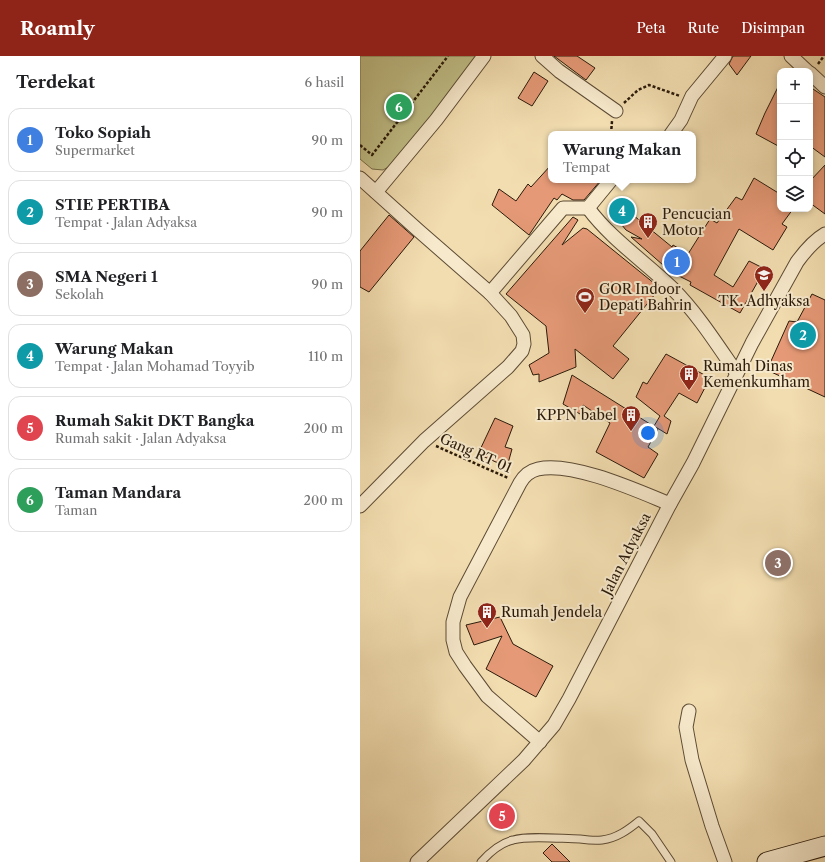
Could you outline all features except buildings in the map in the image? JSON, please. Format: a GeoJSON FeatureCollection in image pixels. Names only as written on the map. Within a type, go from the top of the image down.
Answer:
{"type":"FeatureCollection","features":[{"type":"Feature","properties":{"kind":"street"},"geometry":{"type":"LineString","coordinates":[[376,192],[436,120],[484,56]]}},
{"type":"Feature","properties":{"kind":"street"},"geometry":{"type":"LineString","coordinates":[[542,56],[559,71],[616,111]]}},
{"type":"Feature","properties":{"kind":"street"},"geometry":{"type":"LineString","coordinates":[[673,131],[681,120],[689,100],[725,56]]}},
{"type":"Feature","properties":{"kind":"street"},"geometry":{"type":"LineString","coordinates":[[790,56],[804,68]]}},
{"type":"Feature","properties":{"kind":"street"},"geometry":{"type":"LineString","coordinates":[[813,76],[825,87]]}},
{"type":"Feature","properties":{"kind":"street"},"geometry":{"type":"LineString","coordinates":[[360,178],[490,293],[511,316],[523,335],[524,344],[522,351],[508,367],[424,441],[360,506]]}},
{"type":"Feature","properties":{"kind":"street"},"geometry":{"type":"LineString","coordinates":[[588,208],[609,183]]}},
{"type":"Feature","properties":{"kind":"street"},"geometry":{"type":"LineString","coordinates":[[490,293],[563,208],[588,208]]}},
{"type":"Feature","properties":{"kind":"street"},"geometry":{"type":"LineString","coordinates":[[588,208],[595,218],[671,288],[692,310],[736,372]]}},
{"type":"Feature","properties":{"kind":"street","name":"Jalan Adyaksa"},"geometry":{"type":"LineString","coordinates":[[417,862],[524,760],[554,725],[708,434],[736,372],[797,262],[815,240],[825,234]]}},
{"type":"Feature","properties":{"kind":"street"},"geometry":{"type":"LineString","coordinates":[[540,742],[487,696],[459,657],[453,640],[453,622],[460,597],[520,484],[525,475],[537,469],[549,467],[568,469],[601,478],[670,504]]}},
{"type":"Feature","properties":{"kind":"street"},"geometry":{"type":"LineString","coordinates":[[689,712],[686,727],[692,760],[705,805],[725,862]]}},
{"type":"Feature","properties":{"kind":"street"},"geometry":{"type":"LineString","coordinates":[[767,862],[825,846]]}},
{"type":"Feature","properties":{"kind":"lane"},"geometry":{"type":"LineString","coordinates":[[481,862],[488,854],[501,844],[514,839],[557,838],[602,840],[626,832],[639,821],[652,834],[671,862]]}},
{"type":"Feature","properties":{"kind":"path"},"geometry":{"type":"LineString","coordinates":[[360,145],[372,155],[448,56]]}},
{"type":"Feature","properties":{"kind":"path"},"geometry":{"type":"LineString","coordinates":[[616,111],[638,90],[649,85],[689,100]]}},
{"type":"Feature","properties":{"kind":"path","name":"Gang RT 01"},"geometry":{"type":"LineString","coordinates":[[424,441],[520,484]]}},
{"type":"Feature","properties":{"kind":"shaded area"},"geometry":{"type":"Polygon","coordinates":[[[360,56],[478,56],[395,163],[383,170],[372,169],[360,159],[360,56]]]}},
{"type":"Feature","properties":{"kind":"place","name":"Taman Mandara"},"geometry":{"type":"Point","coordinates":[399,107]}},
{"type":"Feature","properties":{"kind":"place","name":"Warung Makan"},"geometry":{"type":"Point","coordinates":[622,211]}},
{"type":"Feature","properties":{"kind":"place","name":"Pencucian Motor"},"geometry":{"type":"Point","coordinates":[648,239]}},
{"type":"Feature","properties":{"kind":"place","name":"Toko Sopiah"},"geometry":{"type":"Point","coordinates":[677,262]}},
{"type":"Feature","properties":{"kind":"place","name":"TK. Adhyaksa"},"geometry":{"type":"Point","coordinates":[764,292]}},
{"type":"Feature","properties":{"kind":"place","name":"GOR Indoor Depati Bahrin"},"geometry":{"type":"Point","coordinates":[585,314]}},
{"type":"Feature","properties":{"kind":"place","name":"STIE PERTIBA"},"geometry":{"type":"Point","coordinates":[803,335]}},
{"type":"Feature","properties":{"kind":"place","name":"Rumah Dinas Kemenkumham"},"geometry":{"type":"Point","coordinates":[689,391]}},
{"type":"Feature","properties":{"kind":"place","name":"KPPN babel"},"geometry":{"type":"Point","coordinates":[631,432]}},
{"type":"Feature","properties":{"kind":"place","name":"SMA Negeri 1"},"geometry":{"type":"Point","coordinates":[778,563]}},
{"type":"Feature","properties":{"kind":"place","name":"Rumah Jendela"},"geometry":{"type":"Point","coordinates":[487,629]}},
{"type":"Feature","properties":{"kind":"place","name":"Rumah Sakit DKT Bangka"},"geometry":{"type":"Point","coordinates":[502,816]}}]}
